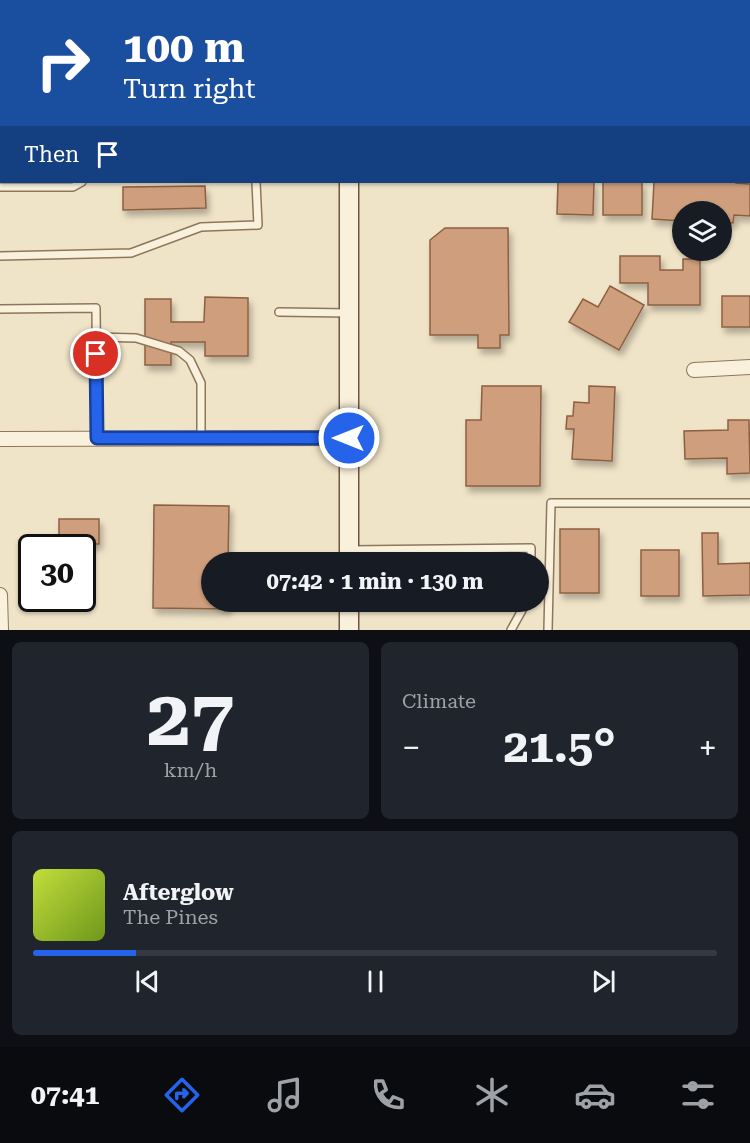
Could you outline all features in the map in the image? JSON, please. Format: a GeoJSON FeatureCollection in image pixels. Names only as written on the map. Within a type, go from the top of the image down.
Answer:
{"type":"FeatureCollection","features":[{"type":"Feature","properties":{"kind":"main road"},"geometry":{"type":"LineString","coordinates":[[349,183],[349,552]]}},
{"type":"Feature","properties":{"kind":"main road"},"geometry":{"type":"LineString","coordinates":[[349,612],[349,630]]}},
{"type":"Feature","properties":{"kind":"street"},"geometry":{"type":"LineString","coordinates":[[694,370],[750,367]]}},
{"type":"Feature","properties":{"kind":"street"},"geometry":{"type":"LineString","coordinates":[[0,439],[349,438]]}},
{"type":"Feature","properties":{"kind":"street"},"geometry":{"type":"LineString","coordinates":[[0,595],[1,630]]}},
{"type":"Feature","properties":{"kind":"lane"},"geometry":{"type":"LineString","coordinates":[[0,187],[73,187],[80,183]]}},
{"type":"Feature","properties":{"kind":"lane"},"geometry":{"type":"LineString","coordinates":[[0,256],[131,253],[201,227],[258,225],[256,183]]}},
{"type":"Feature","properties":{"kind":"lane"},"geometry":{"type":"LineString","coordinates":[[0,309],[96,308],[97,438]]}},
{"type":"Feature","properties":{"kind":"lane"},"geometry":{"type":"LineString","coordinates":[[279,312],[349,313]]}},
{"type":"Feature","properties":{"kind":"lane"},"geometry":{"type":"LineString","coordinates":[[96,338],[136,338],[179,351],[190,360],[201,383],[201,438]]}},
{"type":"Feature","properties":{"kind":"lane"},"geometry":{"type":"LineString","coordinates":[[548,630],[551,503],[750,503]]}},
{"type":"Feature","properties":{"kind":"lane"},"geometry":{"type":"LineString","coordinates":[[440,552],[531,548],[531,552]]}},
{"type":"Feature","properties":{"kind":"lane"},"geometry":{"type":"LineString","coordinates":[[511,630],[521,612]]}},
{"type":"Feature","properties":{"kind":"building"},"geometry":{"type":"Polygon","coordinates":[[[558,183],[594,183],[593,215],[557,214],[558,183]]]}},
{"type":"Feature","properties":{"kind":"building"},"geometry":{"type":"Polygon","coordinates":[[[603,183],[642,183],[642,215],[603,215],[603,183]]]}},
{"type":"Feature","properties":{"kind":"building"},"geometry":{"type":"Polygon","coordinates":[[[654,183],[750,184],[750,216],[734,215],[732,223],[732,201],[672,201],[672,220],[652,219],[654,183]]]}},
{"type":"Feature","properties":{"kind":"building"},"geometry":{"type":"Polygon","coordinates":[[[205,186],[206,208],[123,210],[123,187],[205,186]]]}},
{"type":"Feature","properties":{"kind":"building"},"geometry":{"type":"Polygon","coordinates":[[[445,228],[508,228],[509,335],[500,335],[500,348],[478,348],[478,335],[430,335],[430,240],[445,228]]]}},
{"type":"Feature","properties":{"kind":"building"},"geometry":{"type":"Polygon","coordinates":[[[620,256],[660,256],[660,270],[683,270],[683,261],[700,261],[700,305],[648,305],[648,283],[620,283],[620,256]]]}},
{"type":"Feature","properties":{"kind":"building"},"geometry":{"type":"Polygon","coordinates":[[[610,286],[644,305],[619,350],[569,322],[583,299],[598,307],[610,286]]]}},
{"type":"Feature","properties":{"kind":"building"},"geometry":{"type":"Polygon","coordinates":[[[722,296],[750,296],[750,327],[722,327],[722,296]]]}},
{"type":"Feature","properties":{"kind":"building"},"geometry":{"type":"Polygon","coordinates":[[[205,297],[248,298],[248,356],[205,356],[205,342],[171,342],[171,365],[145,365],[145,299],[171,299],[171,322],[204,322],[205,297]]]}},
{"type":"Feature","properties":{"kind":"building"},"geometry":{"type":"Polygon","coordinates":[[[482,386],[541,386],[540,486],[466,486],[466,420],[481,420],[482,386]]]}},
{"type":"Feature","properties":{"kind":"building"},"geometry":{"type":"Polygon","coordinates":[[[589,386],[615,387],[612,461],[572,459],[574,429],[566,429],[567,416],[573,416],[574,402],[589,403],[589,386]]]}},
{"type":"Feature","properties":{"kind":"building"},"geometry":{"type":"Polygon","coordinates":[[[728,420],[749,420],[750,473],[727,474],[727,458],[685,459],[684,431],[728,430],[728,420]]]}},
{"type":"Feature","properties":{"kind":"building"},"geometry":{"type":"Polygon","coordinates":[[[154,505],[229,506],[228,552],[201,552],[201,609],[153,608],[154,505]]]}},
{"type":"Feature","properties":{"kind":"building"},"geometry":{"type":"Polygon","coordinates":[[[59,519],[99,519],[99,544],[96,544],[96,534],[59,534],[59,519]]]}},
{"type":"Feature","properties":{"kind":"building"},"geometry":{"type":"Polygon","coordinates":[[[560,529],[599,529],[599,593],[560,593],[560,529]]]}},
{"type":"Feature","properties":{"kind":"building"},"geometry":{"type":"Polygon","coordinates":[[[702,533],[718,533],[718,564],[750,563],[750,595],[703,596],[702,533]]]}},
{"type":"Feature","properties":{"kind":"building"},"geometry":{"type":"Polygon","coordinates":[[[641,550],[679,550],[679,596],[641,596],[641,550]]]}},
{"type":"Feature","properties":{"kind":"route"},"geometry":{"type":"LineString","coordinates":[[96,354],[97,438],[349,438]]}}]}
